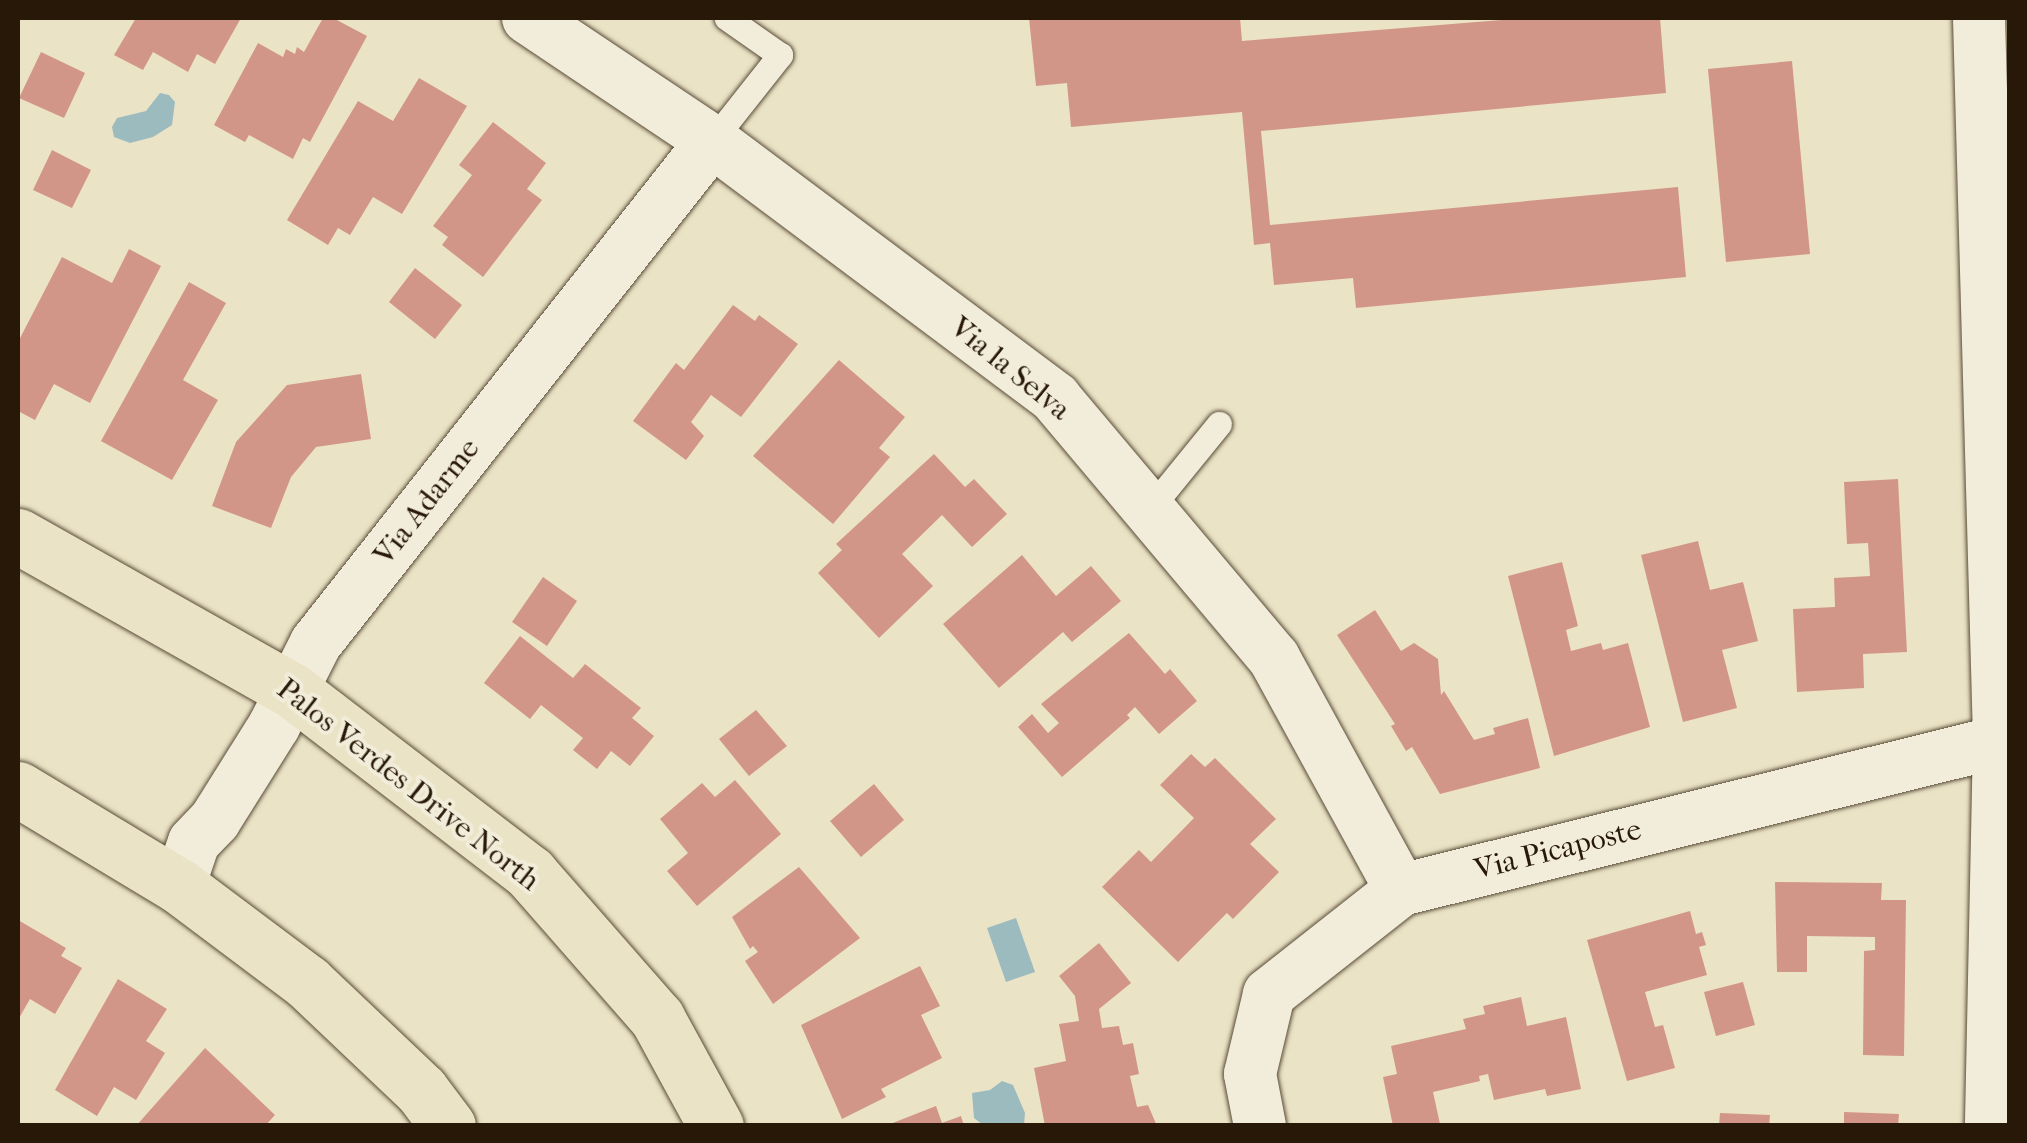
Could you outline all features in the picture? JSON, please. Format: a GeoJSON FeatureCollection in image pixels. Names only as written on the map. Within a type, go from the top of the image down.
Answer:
{"type":"FeatureCollection","features":[{"type":"Feature","properties":{"kind":"main road","name":"Palos Verdes Drive North"},"geometry":{"type":"LineString","coordinates":[[18,536],[292,691],[530,873],[657,1018],[716,1126]]}},
{"type":"Feature","properties":{"kind":"main road"},"geometry":{"type":"LineString","coordinates":[[18,788],[179,886],[307,982],[421,1090],[448,1126]]}},
{"type":"Feature","properties":{"kind":"street","name":"Via la Selva"},"geometry":{"type":"LineString","coordinates":[[528,18],[712,141],[1055,398],[1274,658],[1401,890]]}},
{"type":"Feature","properties":{"kind":"street"},"geometry":{"type":"LineString","coordinates":[[1990,38],[2004,740],[1991,1126]]}},
{"type":"Feature","properties":{"kind":"street","name":"Via Adarme"},"geometry":{"type":"LineString","coordinates":[[179,886],[194,842],[215,820],[316,643],[712,141]]}},
{"type":"Feature","properties":{"kind":"street","name":"Via Picaposte"},"geometry":{"type":"LineString","coordinates":[[1260,1126],[1250,1074],[1269,994],[1401,890],[2004,740]]}},
{"type":"Feature","properties":{"kind":"lane"},"geometry":{"type":"LineString","coordinates":[[712,141],[780,56],[727,18]]}},
{"type":"Feature","properties":{"kind":"lane"},"geometry":{"type":"LineString","coordinates":[[1150,510],[1219,424]]}},
{"type":"Feature","properties":{"kind":"water"},"geometry":{"type":"Polygon","coordinates":[[[160,93],[175,102],[172,125],[153,137],[130,143],[114,137],[112,127],[117,118],[146,111],[160,93]]]}},
{"type":"Feature","properties":{"kind":"water"},"geometry":{"type":"Polygon","coordinates":[[[1016,918],[1035,972],[1006,982],[987,928],[1016,918]]]}},
{"type":"Feature","properties":{"kind":"water"},"geometry":{"type":"Polygon","coordinates":[[[1002,1081],[1013,1085],[1025,1113],[1024,1125],[983,1125],[974,1118],[972,1093],[990,1090],[1002,1081]]]}},
{"type":"Feature","properties":{"kind":"building"},"geometry":{"type":"Polygon","coordinates":[[[136,18],[241,18],[215,64],[197,54],[188,72],[153,52],[143,70],[114,55],[136,18]]]}},
{"type":"Feature","properties":{"kind":"building"},"geometry":{"type":"Polygon","coordinates":[[[323,18],[333,18],[367,36],[310,142],[303,138],[293,159],[249,135],[245,142],[214,125],[258,43],[283,57],[286,49],[295,54],[297,47],[304,52],[323,18]]]}},
{"type":"Feature","properties":{"kind":"building"},"geometry":{"type":"Polygon","coordinates":[[[1029,18],[1240,18],[1242,41],[1526,18],[1660,18],[1666,93],[1261,131],[1270,225],[1678,187],[1686,277],[1356,308],[1353,278],[1274,285],[1270,243],[1254,245],[1242,112],[1071,127],[1067,83],[1036,86],[1029,18]]]}},
{"type":"Feature","properties":{"kind":"building"},"geometry":{"type":"Polygon","coordinates":[[[41,52],[85,73],[64,118],[19,98],[41,52]]]}},
{"type":"Feature","properties":{"kind":"building"},"geometry":{"type":"Polygon","coordinates":[[[1792,61],[1810,254],[1726,262],[1708,69],[1792,61]]]}},
{"type":"Feature","properties":{"kind":"building"},"geometry":{"type":"Polygon","coordinates":[[[419,78],[467,106],[402,214],[373,197],[350,235],[338,228],[328,245],[287,220],[358,101],[393,121],[419,78]]]}},
{"type":"Feature","properties":{"kind":"building"},"geometry":{"type":"Polygon","coordinates":[[[493,122],[546,163],[527,189],[542,200],[483,277],[442,245],[448,237],[433,226],[472,175],[459,165],[493,122]]]}},
{"type":"Feature","properties":{"kind":"building"},"geometry":{"type":"Polygon","coordinates":[[[52,150],[91,170],[72,208],[33,190],[52,150]]]}},
{"type":"Feature","properties":{"kind":"building"},"geometry":{"type":"Polygon","coordinates":[[[129,249],[161,266],[90,403],[54,384],[35,420],[18,411],[18,342],[62,257],[112,283],[129,249]]]}},
{"type":"Feature","properties":{"kind":"building"},"geometry":{"type":"Polygon","coordinates":[[[415,268],[462,305],[435,339],[389,302],[415,268]]]}},
{"type":"Feature","properties":{"kind":"building"},"geometry":{"type":"Polygon","coordinates":[[[189,282],[226,303],[183,380],[218,400],[172,480],[101,441],[189,282]]]}},
{"type":"Feature","properties":{"kind":"building"},"geometry":{"type":"Polygon","coordinates":[[[733,305],[755,321],[759,315],[798,344],[741,417],[711,395],[691,422],[704,436],[686,460],[633,421],[676,363],[684,370],[733,305]]]}},
{"type":"Feature","properties":{"kind":"building"},"geometry":{"type":"Polygon","coordinates":[[[839,360],[905,417],[879,448],[890,457],[833,524],[753,456],[839,360]]]}},
{"type":"Feature","properties":{"kind":"building"},"geometry":{"type":"Polygon","coordinates":[[[361,374],[371,439],[316,447],[291,477],[271,528],[212,506],[236,442],[287,385],[361,374]]]}},
{"type":"Feature","properties":{"kind":"building"},"geometry":{"type":"Polygon","coordinates":[[[934,454],[965,487],[974,479],[1007,514],[972,547],[942,515],[902,554],[933,586],[879,638],[818,573],[842,550],[836,544],[934,454]]]}},
{"type":"Feature","properties":{"kind":"building"},"geometry":{"type":"Polygon","coordinates":[[[1898,479],[1907,652],[1863,654],[1864,688],[1797,692],[1793,609],[1835,607],[1834,578],[1870,576],[1868,543],[1847,544],[1844,482],[1898,479]]]}},
{"type":"Feature","properties":{"kind":"building"},"geometry":{"type":"Polygon","coordinates":[[[1698,541],[1710,590],[1743,582],[1758,641],[1722,650],[1737,708],[1683,722],[1641,555],[1698,541]]]}},
{"type":"Feature","properties":{"kind":"building"},"geometry":{"type":"Polygon","coordinates":[[[1022,555],[1056,596],[1091,566],[1121,601],[1072,642],[1063,632],[999,688],[943,624],[1022,555]]]}},
{"type":"Feature","properties":{"kind":"building"},"geometry":{"type":"Polygon","coordinates":[[[1562,562],[1578,626],[1566,630],[1571,651],[1601,643],[1603,650],[1628,643],[1650,727],[1554,756],[1508,576],[1562,562]]]}},
{"type":"Feature","properties":{"kind":"building"},"geometry":{"type":"Polygon","coordinates":[[[543,577],[577,601],[547,646],[512,622],[543,577]]]}},
{"type":"Feature","properties":{"kind":"building"},"geometry":{"type":"Polygon","coordinates":[[[1375,610],[1401,651],[1414,643],[1438,659],[1441,695],[1444,691],[1474,740],[1495,734],[1493,728],[1528,718],[1540,768],[1440,794],[1412,747],[1406,751],[1391,726],[1395,724],[1337,635],[1375,610]]]}},
{"type":"Feature","properties":{"kind":"building"},"geometry":{"type":"Polygon","coordinates":[[[1129,633],[1165,674],[1170,669],[1197,701],[1159,734],[1135,707],[1127,715],[1130,718],[1062,777],[1018,727],[1032,714],[1048,733],[1059,723],[1041,704],[1129,633]]]}},
{"type":"Feature","properties":{"kind":"building"},"geometry":{"type":"Polygon","coordinates":[[[520,636],[573,678],[585,664],[641,708],[632,718],[654,736],[630,766],[611,751],[597,769],[573,750],[583,738],[541,705],[530,719],[484,683],[520,636]]]}},
{"type":"Feature","properties":{"kind":"building"},"geometry":{"type":"Polygon","coordinates":[[[756,710],[787,746],[749,776],[719,739],[756,710]]]}},
{"type":"Feature","properties":{"kind":"building"},"geometry":{"type":"Polygon","coordinates":[[[1191,754],[1205,767],[1215,758],[1276,819],[1250,844],[1279,872],[1233,919],[1227,913],[1178,962],[1102,887],[1139,850],[1151,862],[1194,818],[1160,785],[1191,754]]]}},
{"type":"Feature","properties":{"kind":"building"},"geometry":{"type":"Polygon","coordinates":[[[735,780],[781,834],[697,906],[667,871],[688,853],[660,819],[702,783],[715,797],[735,780]]]}},
{"type":"Feature","properties":{"kind":"building"},"geometry":{"type":"Polygon","coordinates":[[[874,784],[904,820],[861,857],[830,821],[874,784]]]}},
{"type":"Feature","properties":{"kind":"building"},"geometry":{"type":"Polygon","coordinates":[[[799,867],[860,938],[773,1004],[745,961],[758,952],[753,946],[750,949],[732,917],[799,867]]]}},
{"type":"Feature","properties":{"kind":"building"},"geometry":{"type":"Polygon","coordinates":[[[1775,882],[1882,883],[1881,900],[1906,900],[1904,1056],[1863,1055],[1864,951],[1875,950],[1875,937],[1807,936],[1807,972],[1777,972],[1775,882]]]}},
{"type":"Feature","properties":{"kind":"building"},"geometry":{"type":"Polygon","coordinates":[[[1690,911],[1696,934],[1702,932],[1706,945],[1699,947],[1707,975],[1645,992],[1655,1027],[1663,1025],[1675,1068],[1627,1081],[1587,940],[1690,911]]]}},
{"type":"Feature","properties":{"kind":"building"},"geometry":{"type":"Polygon","coordinates":[[[18,920],[66,948],[61,956],[82,968],[55,1014],[30,999],[18,1020],[18,920]]]}},
{"type":"Feature","properties":{"kind":"building"},"geometry":{"type":"Polygon","coordinates":[[[1099,943],[1131,983],[1099,1009],[1102,1028],[1119,1026],[1123,1045],[1133,1043],[1139,1074],[1130,1076],[1137,1107],[1148,1105],[1157,1126],[1045,1126],[1034,1068],[1066,1061],[1059,1024],[1079,1021],[1075,996],[1059,976],[1099,943]]]}},
{"type":"Feature","properties":{"kind":"building"},"geometry":{"type":"Polygon","coordinates":[[[920,966],[940,1006],[921,1015],[942,1058],[881,1089],[886,1097],[842,1119],[801,1025],[920,966]]]}},
{"type":"Feature","properties":{"kind":"building"},"geometry":{"type":"Polygon","coordinates":[[[118,979],[167,1009],[146,1041],[165,1053],[136,1100],[114,1087],[97,1116],[55,1090],[118,979]]]}},
{"type":"Feature","properties":{"kind":"building"},"geometry":{"type":"Polygon","coordinates":[[[1743,982],[1755,1025],[1716,1036],[1704,992],[1743,982]]]}},
{"type":"Feature","properties":{"kind":"building"},"geometry":{"type":"Polygon","coordinates":[[[1521,997],[1527,1026],[1566,1017],[1581,1089],[1547,1096],[1545,1089],[1494,1100],[1488,1074],[1479,1076],[1480,1081],[1433,1092],[1440,1124],[1393,1126],[1383,1077],[1397,1074],[1391,1046],[1466,1029],[1463,1019],[1485,1014],[1483,1006],[1521,997]]]}},
{"type":"Feature","properties":{"kind":"building"},"geometry":{"type":"Polygon","coordinates":[[[205,1048],[275,1115],[265,1126],[136,1126],[205,1048]]]}},
{"type":"Feature","properties":{"kind":"building"},"geometry":{"type":"Polygon","coordinates":[[[936,1106],[942,1123],[961,1116],[964,1126],[885,1126],[936,1106]]]}},
{"type":"Feature","properties":{"kind":"building"},"geometry":{"type":"Polygon","coordinates":[[[1844,1112],[1899,1114],[1898,1126],[1844,1126],[1844,1112]]]}},
{"type":"Feature","properties":{"kind":"building"},"geometry":{"type":"Polygon","coordinates":[[[1720,1113],[1770,1115],[1769,1126],[1719,1126],[1720,1113]]]}}]}
